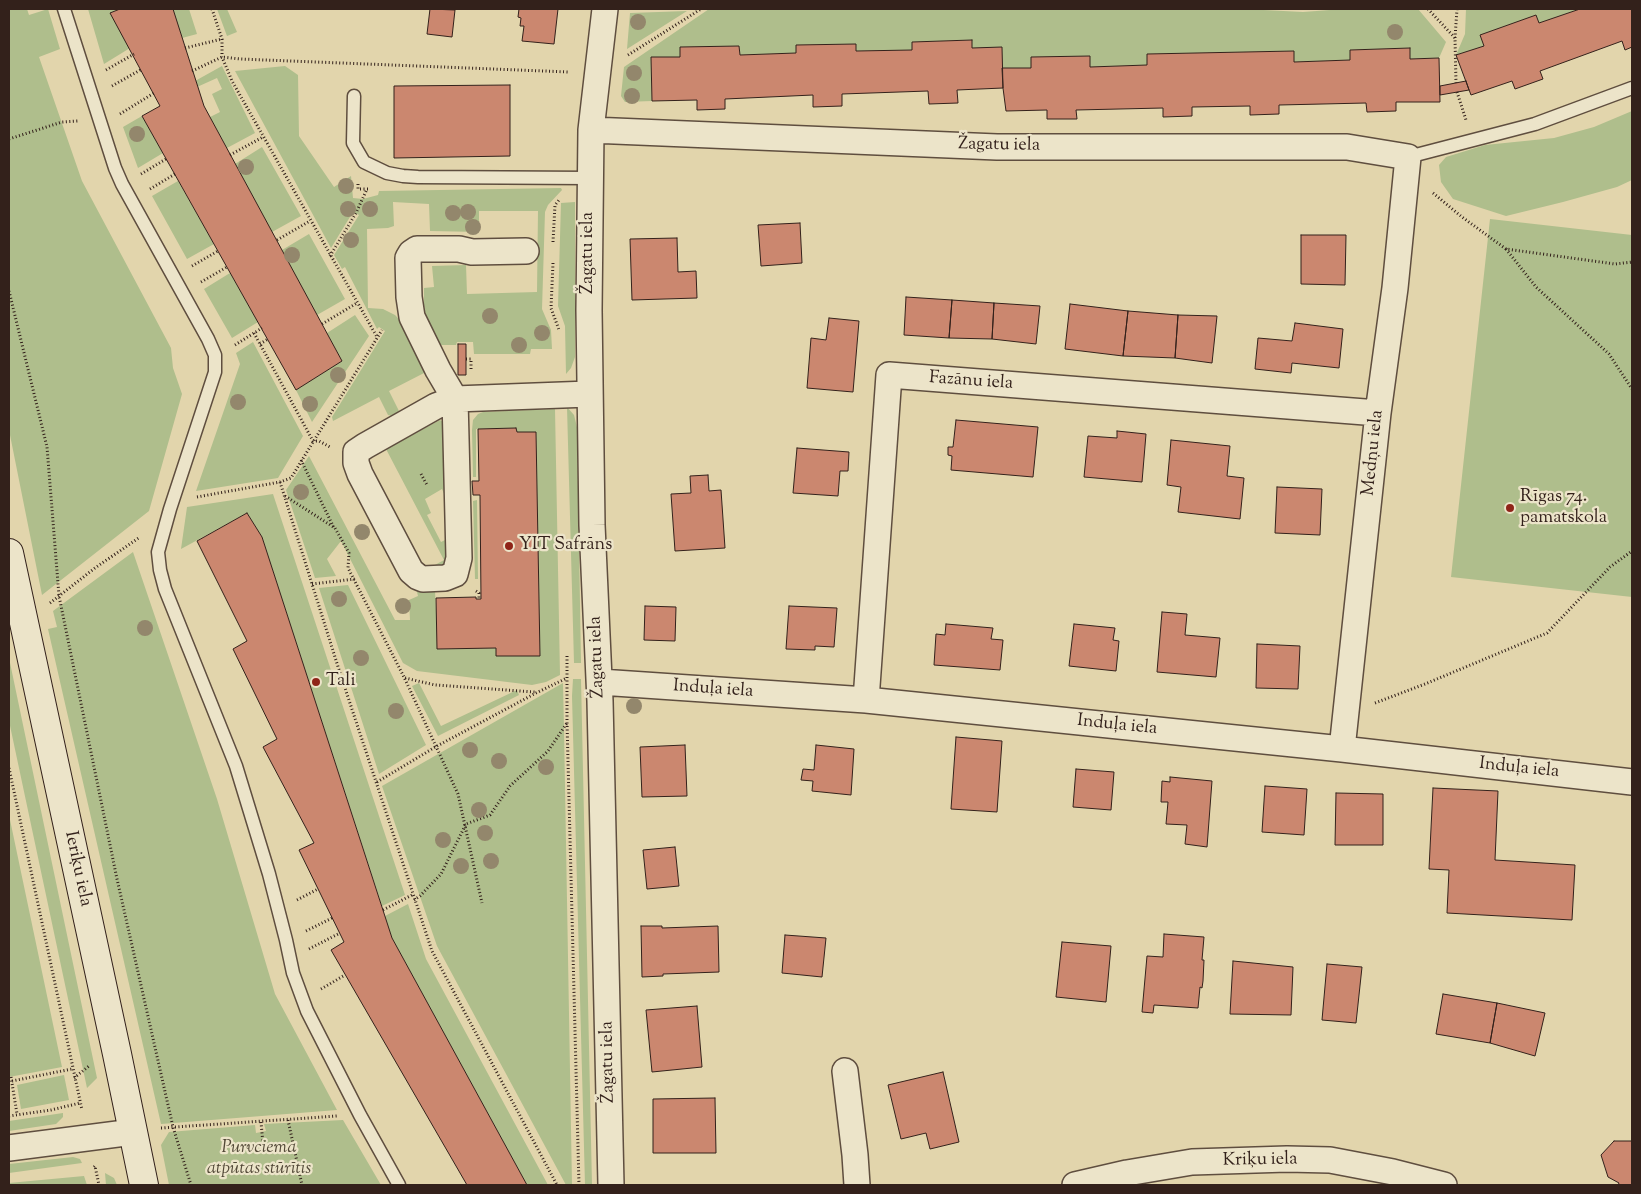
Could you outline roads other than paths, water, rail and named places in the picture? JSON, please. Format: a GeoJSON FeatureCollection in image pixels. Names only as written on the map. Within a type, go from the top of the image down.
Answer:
{"type":"FeatureCollection","features":[{"type":"Feature","properties":{"kind":"street","name":"Žagatu iela"},"geometry":{"type":"LineString","coordinates":[[605,9],[591,130],[589,394],[592,525],[600,691],[611,1185]]}},
{"type":"Feature","properties":{"kind":"street","name":"Žagatu iela"},"geometry":{"type":"LineString","coordinates":[[591,130],[997,147],[1347,147],[1408,157]]}},
{"type":"Feature","properties":{"kind":"street","name":"Medņu iela"},"geometry":{"type":"LineString","coordinates":[[1342,749],[1408,157]]}},
{"type":"Feature","properties":{"kind":"street"},"geometry":{"type":"LineString","coordinates":[[526,251],[472,252],[459,249],[417,249],[411,252],[408,258],[409,297],[412,317],[438,370],[455,399],[459,558],[455,574],[446,578],[423,579],[411,571],[360,474],[356,464],[356,452],[436,406],[455,399],[589,394]]}},
{"type":"Feature","properties":{"kind":"street","name":"Fazānu iela"},"geometry":{"type":"LineString","coordinates":[[866,700],[889,375],[1378,413]]}},
{"type":"Feature","properties":{"kind":"street","name":"Ieriķu iela"},"geometry":{"type":"LineString","coordinates":[[9,553],[144,1185]]}},
{"type":"Feature","properties":{"kind":"street","name":"Induļa iela"},"geometry":{"type":"LineString","coordinates":[[600,691],[866,700],[1342,749],[1632,782]]}},
{"type":"Feature","properties":{"kind":"street"},"geometry":{"type":"LineString","coordinates":[[845,1071],[857,1185]]}},
{"type":"Feature","properties":{"kind":"street"},"geometry":{"type":"LineString","coordinates":[[9,1148],[133,1132]]}},
{"type":"Feature","properties":{"kind":"street","name":"Kriķu iela"},"geometry":{"type":"LineString","coordinates":[[1075,1185],[1127,1173],[1192,1162],[1287,1159],[1330,1160],[1393,1172],[1444,1185]]}},
{"type":"Feature","properties":{"kind":"lane"},"geometry":{"type":"LineString","coordinates":[[64,9],[115,168],[215,355],[215,372],[170,509],[158,552],[165,589],[236,766],[269,874],[293,973],[307,1011],[360,1115],[399,1185]]}},
{"type":"Feature","properties":{"kind":"lane"},"geometry":{"type":"LineString","coordinates":[[1408,157],[1536,124],[1632,88]]}},
{"type":"Feature","properties":{"kind":"lane"},"geometry":{"type":"LineString","coordinates":[[354,96],[353,142],[364,162],[387,173],[403,176],[590,178]]}},
{"type":"Feature","properties":{"kind":"place","name":"Rīgas 74. pamatskola"},"geometry":{"type":"Point","coordinates":[1510,508]}},
{"type":"Feature","properties":{"kind":"place","name":"YIT Safrāns"},"geometry":{"type":"Point","coordinates":[509,546]}},
{"type":"Feature","properties":{"kind":"place","name":"Tali"},"geometry":{"type":"Point","coordinates":[316,682]}},
{"type":"Feature","properties":{"kind":"park label","name":"Purvciema atpūtas stūrītis"},"geometry":{"type":"Point","coordinates":[259,1159]}}]}
